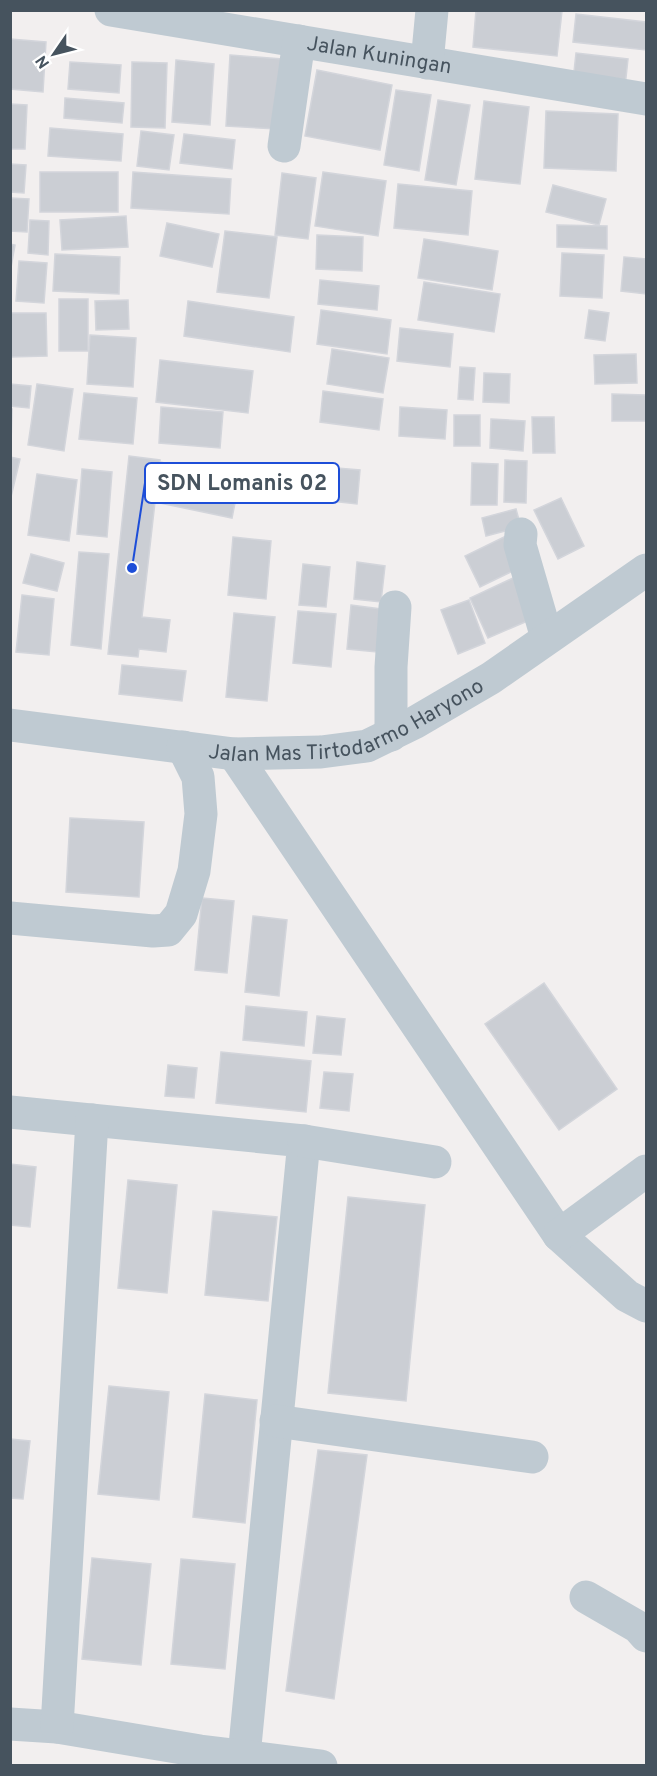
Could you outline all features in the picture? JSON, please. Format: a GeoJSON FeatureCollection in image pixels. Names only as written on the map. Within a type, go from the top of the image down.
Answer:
{"type":"FeatureCollection","features":[{"type":"Feature","properties":{"kind":"street","name":"Jalan Kuningan"},"geometry":{"type":"LineString","coordinates":[[111,10],[234,21],[299,41],[646,99]]}},
{"type":"Feature","properties":{"kind":"street"},"geometry":{"type":"LineString","coordinates":[[427,63],[432,10]]}},
{"type":"Feature","properties":{"kind":"street"},"geometry":{"type":"LineString","coordinates":[[285,146],[299,41]]}},
{"type":"Feature","properties":{"kind":"street"},"geometry":{"type":"LineString","coordinates":[[521,534],[520,545],[548,638]]}},
{"type":"Feature","properties":{"kind":"street","name":"Jalan Mas Tirtodarmo Haryono"},"geometry":{"type":"LineString","coordinates":[[10,724],[234,754],[332,751],[367,746],[391,735],[491,678],[646,570]]}},
{"type":"Feature","properties":{"kind":"street"},"geometry":{"type":"LineString","coordinates":[[391,735],[391,667],[395,607]]}},
{"type":"Feature","properties":{"kind":"street"},"geometry":{"type":"LineString","coordinates":[[10,918],[153,931],[168,930],[181,914],[194,871],[201,814],[198,777],[183,747]]}},
{"type":"Feature","properties":{"kind":"street"},"geometry":{"type":"LineString","coordinates":[[234,754],[559,1234],[627,1296],[646,1306]]}},
{"type":"Feature","properties":{"kind":"street"},"geometry":{"type":"LineString","coordinates":[[10,1112],[304,1141],[435,1162]]}},
{"type":"Feature","properties":{"kind":"street"},"geometry":{"type":"LineString","coordinates":[[57,1727],[92,1120]]}},
{"type":"Feature","properties":{"kind":"street"},"geometry":{"type":"LineString","coordinates":[[244,1756],[304,1141]]}},
{"type":"Feature","properties":{"kind":"street"},"geometry":{"type":"LineString","coordinates":[[559,1234],[646,1171]]}},
{"type":"Feature","properties":{"kind":"street"},"geometry":{"type":"LineString","coordinates":[[276,1421],[532,1457]]}},
{"type":"Feature","properties":{"kind":"street"},"geometry":{"type":"LineString","coordinates":[[586,1597],[638,1627],[646,1636]]}},
{"type":"Feature","properties":{"kind":"street"},"geometry":{"type":"LineString","coordinates":[[10,1724],[57,1727],[199,1758],[244,1756],[321,1766]]}},
{"type":"Feature","properties":{"kind":"building"},"geometry":{"type":"Polygon","coordinates":[[[476,10],[562,11],[557,56],[473,47],[476,10]]]}},
{"type":"Feature","properties":{"kind":"building"},"geometry":{"type":"Polygon","coordinates":[[[576,14],[646,22],[646,50],[573,42],[576,14]]]}},
{"type":"Feature","properties":{"kind":"building"},"geometry":{"type":"Polygon","coordinates":[[[10,39],[46,42],[43,92],[10,89],[10,39]]]}},
{"type":"Feature","properties":{"kind":"building"},"geometry":{"type":"Polygon","coordinates":[[[576,53],[628,59],[625,87],[573,81],[576,53]]]}},
{"type":"Feature","properties":{"kind":"building"},"geometry":{"type":"Polygon","coordinates":[[[230,55],[282,59],[277,129],[226,126],[230,55]]]}},
{"type":"Feature","properties":{"kind":"building"},"geometry":{"type":"Polygon","coordinates":[[[176,60],[214,64],[210,125],[172,122],[176,60]]]}},
{"type":"Feature","properties":{"kind":"building"},"geometry":{"type":"Polygon","coordinates":[[[70,62],[121,65],[119,93],[68,89],[70,62]]]}},
{"type":"Feature","properties":{"kind":"building"},"geometry":{"type":"Polygon","coordinates":[[[132,62],[167,63],[165,128],[131,127],[132,62]]]}},
{"type":"Feature","properties":{"kind":"building"},"geometry":{"type":"Polygon","coordinates":[[[317,70],[392,85],[380,150],[305,136],[317,70]]]}},
{"type":"Feature","properties":{"kind":"building"},"geometry":{"type":"Polygon","coordinates":[[[396,90],[431,95],[419,171],[384,165],[396,90]]]}},
{"type":"Feature","properties":{"kind":"building"},"geometry":{"type":"Polygon","coordinates":[[[65,98],[124,103],[122,123],[64,118],[65,98]]]}},
{"type":"Feature","properties":{"kind":"building"},"geometry":{"type":"Polygon","coordinates":[[[438,100],[470,105],[456,185],[425,180],[438,100]]]}},
{"type":"Feature","properties":{"kind":"building"},"geometry":{"type":"Polygon","coordinates":[[[484,101],[529,107],[520,184],[475,179],[484,101]]]}},
{"type":"Feature","properties":{"kind":"building"},"geometry":{"type":"Polygon","coordinates":[[[10,104],[27,105],[25,149],[10,149],[10,104]]]}},
{"type":"Feature","properties":{"kind":"building"},"geometry":{"type":"Polygon","coordinates":[[[546,111],[618,114],[616,171],[544,168],[546,111]]]}},
{"type":"Feature","properties":{"kind":"building"},"geometry":{"type":"Polygon","coordinates":[[[50,128],[123,134],[121,161],[48,156],[50,128]]]}},
{"type":"Feature","properties":{"kind":"building"},"geometry":{"type":"Polygon","coordinates":[[[141,131],[174,135],[169,170],[137,166],[141,131]]]}},
{"type":"Feature","properties":{"kind":"building"},"geometry":{"type":"Polygon","coordinates":[[[184,134],[235,140],[232,169],[180,163],[184,134]]]}},
{"type":"Feature","properties":{"kind":"building"},"geometry":{"type":"Polygon","coordinates":[[[10,164],[26,165],[24,193],[10,192],[10,164]]]}},
{"type":"Feature","properties":{"kind":"building"},"geometry":{"type":"Polygon","coordinates":[[[40,172],[118,172],[118,212],[40,212],[40,172]]]}},
{"type":"Feature","properties":{"kind":"building"},"geometry":{"type":"Polygon","coordinates":[[[133,172],[231,179],[229,214],[131,208],[133,172]]]}},
{"type":"Feature","properties":{"kind":"building"},"geometry":{"type":"Polygon","coordinates":[[[323,172],[386,181],[378,236],[315,226],[323,172]]]}},
{"type":"Feature","properties":{"kind":"building"},"geometry":{"type":"Polygon","coordinates":[[[282,173],[316,178],[308,239],[275,235],[282,173]]]}},
{"type":"Feature","properties":{"kind":"building"},"geometry":{"type":"Polygon","coordinates":[[[398,184],[472,191],[468,235],[394,228],[398,184]]]}},
{"type":"Feature","properties":{"kind":"building"},"geometry":{"type":"Polygon","coordinates":[[[553,185],[606,199],[599,225],[546,212],[553,185]]]}},
{"type":"Feature","properties":{"kind":"building"},"geometry":{"type":"Polygon","coordinates":[[[10,198],[29,199],[27,232],[10,231],[10,198]]]}},
{"type":"Feature","properties":{"kind":"building"},"geometry":{"type":"Polygon","coordinates":[[[126,216],[128,247],[62,250],[60,220],[126,216]]]}},
{"type":"Feature","properties":{"kind":"building"},"geometry":{"type":"Polygon","coordinates":[[[30,220],[49,221],[48,255],[28,253],[30,220]]]}},
{"type":"Feature","properties":{"kind":"building"},"geometry":{"type":"Polygon","coordinates":[[[167,223],[219,234],[212,267],[160,256],[167,223]]]}},
{"type":"Feature","properties":{"kind":"building"},"geometry":{"type":"Polygon","coordinates":[[[557,225],[607,226],[607,249],[557,247],[557,225]]]}},
{"type":"Feature","properties":{"kind":"building"},"geometry":{"type":"Polygon","coordinates":[[[225,231],[277,237],[269,298],[217,292],[225,231]]]}},
{"type":"Feature","properties":{"kind":"building"},"geometry":{"type":"Polygon","coordinates":[[[317,235],[363,237],[362,271],[316,269],[317,235]]]}},
{"type":"Feature","properties":{"kind":"building"},"geometry":{"type":"Polygon","coordinates":[[[424,239],[498,251],[492,290],[418,278],[424,239]]]}},
{"type":"Feature","properties":{"kind":"building"},"geometry":{"type":"Polygon","coordinates":[[[10,244],[15,245],[10,273],[10,244]]]}},
{"type":"Feature","properties":{"kind":"building"},"geometry":{"type":"Polygon","coordinates":[[[562,253],[604,255],[602,298],[560,296],[562,253]]]}},
{"type":"Feature","properties":{"kind":"building"},"geometry":{"type":"Polygon","coordinates":[[[55,254],[120,257],[119,294],[53,291],[55,254]]]}},
{"type":"Feature","properties":{"kind":"building"},"geometry":{"type":"Polygon","coordinates":[[[624,257],[646,259],[646,294],[621,291],[624,257]]]}},
{"type":"Feature","properties":{"kind":"building"},"geometry":{"type":"Polygon","coordinates":[[[19,261],[47,263],[44,303],[16,301],[19,261]]]}},
{"type":"Feature","properties":{"kind":"building"},"geometry":{"type":"Polygon","coordinates":[[[320,280],[379,286],[377,310],[318,304],[320,280]]]}},
{"type":"Feature","properties":{"kind":"building"},"geometry":{"type":"Polygon","coordinates":[[[424,282],[500,294],[494,332],[418,320],[424,282]]]}},
{"type":"Feature","properties":{"kind":"building"},"geometry":{"type":"Polygon","coordinates":[[[59,299],[88,299],[88,351],[59,351],[59,299]]]}},
{"type":"Feature","properties":{"kind":"building"},"geometry":{"type":"Polygon","coordinates":[[[128,300],[129,329],[96,330],[95,301],[128,300]]]}},
{"type":"Feature","properties":{"kind":"building"},"geometry":{"type":"Polygon","coordinates":[[[188,301],[294,317],[290,352],[184,336],[188,301]]]}},
{"type":"Feature","properties":{"kind":"building"},"geometry":{"type":"Polygon","coordinates":[[[321,310],[391,320],[387,354],[317,344],[321,310]]]}},
{"type":"Feature","properties":{"kind":"building"},"geometry":{"type":"Polygon","coordinates":[[[589,310],[609,313],[605,341],[585,338],[589,310]]]}},
{"type":"Feature","properties":{"kind":"building"},"geometry":{"type":"Polygon","coordinates":[[[10,313],[46,313],[47,356],[10,357],[10,313]]]}},
{"type":"Feature","properties":{"kind":"building"},"geometry":{"type":"Polygon","coordinates":[[[400,328],[453,334],[450,367],[397,361],[400,328]]]}},
{"type":"Feature","properties":{"kind":"building"},"geometry":{"type":"Polygon","coordinates":[[[90,335],[136,338],[133,387],[87,384],[90,335]]]}},
{"type":"Feature","properties":{"kind":"building"},"geometry":{"type":"Polygon","coordinates":[[[332,349],[389,358],[383,393],[327,384],[332,349]]]}},
{"type":"Feature","properties":{"kind":"building"},"geometry":{"type":"Polygon","coordinates":[[[636,354],[637,383],[595,384],[594,355],[636,354]]]}},
{"type":"Feature","properties":{"kind":"building"},"geometry":{"type":"Polygon","coordinates":[[[160,360],[253,371],[248,413],[156,402],[160,360]]]}},
{"type":"Feature","properties":{"kind":"building"},"geometry":{"type":"Polygon","coordinates":[[[460,367],[475,368],[473,400],[458,399],[460,367]]]}},
{"type":"Feature","properties":{"kind":"building"},"geometry":{"type":"Polygon","coordinates":[[[484,373],[510,374],[509,403],[483,402],[484,373]]]}},
{"type":"Feature","properties":{"kind":"building"},"geometry":{"type":"Polygon","coordinates":[[[10,384],[31,386],[29,408],[10,406],[10,384]]]}},
{"type":"Feature","properties":{"kind":"building"},"geometry":{"type":"Polygon","coordinates":[[[37,384],[73,389],[64,451],[28,445],[37,384]]]}},
{"type":"Feature","properties":{"kind":"building"},"geometry":{"type":"Polygon","coordinates":[[[323,391],[383,399],[379,430],[320,422],[323,391]]]}},
{"type":"Feature","properties":{"kind":"building"},"geometry":{"type":"Polygon","coordinates":[[[84,393],[137,398],[133,444],[79,439],[84,393]]]}},
{"type":"Feature","properties":{"kind":"building"},"geometry":{"type":"Polygon","coordinates":[[[612,394],[646,395],[646,421],[612,421],[612,394]]]}},
{"type":"Feature","properties":{"kind":"building"},"geometry":{"type":"Polygon","coordinates":[[[161,407],[223,412],[220,448],[159,443],[161,407]]]}},
{"type":"Feature","properties":{"kind":"building"},"geometry":{"type":"Polygon","coordinates":[[[400,407],[447,410],[445,439],[399,436],[400,407]]]}},
{"type":"Feature","properties":{"kind":"building"},"geometry":{"type":"Polygon","coordinates":[[[10,409],[12,409],[11,445],[10,445],[10,409]]]}},
{"type":"Feature","properties":{"kind":"building"},"geometry":{"type":"Polygon","coordinates":[[[454,415],[480,415],[480,446],[454,446],[454,415]]]}},
{"type":"Feature","properties":{"kind":"building"},"geometry":{"type":"Polygon","coordinates":[[[532,417],[554,417],[555,453],[533,453],[532,417]]]}},
{"type":"Feature","properties":{"kind":"building"},"geometry":{"type":"Polygon","coordinates":[[[491,419],[525,421],[523,451],[490,448],[491,419]]]}},
{"type":"Feature","properties":{"kind":"building"},"geometry":{"type":"Polygon","coordinates":[[[129,456],[160,460],[160,462],[240,478],[232,518],[155,502],[142,617],[170,620],[166,652],[139,649],[138,657],[108,654],[129,456]]]}},
{"type":"Feature","properties":{"kind":"building"},"geometry":{"type":"Polygon","coordinates":[[[10,457],[20,459],[10,501],[10,457]]]}},
{"type":"Feature","properties":{"kind":"building"},"geometry":{"type":"Polygon","coordinates":[[[505,460],[527,461],[526,503],[504,502],[505,460]]]}},
{"type":"Feature","properties":{"kind":"building"},"geometry":{"type":"Polygon","coordinates":[[[472,463],[498,464],[497,505],[471,505],[472,463]]]}},
{"type":"Feature","properties":{"kind":"building"},"geometry":{"type":"Polygon","coordinates":[[[325,467],[360,470],[357,504],[322,500],[325,467]]]}},
{"type":"Feature","properties":{"kind":"building"},"geometry":{"type":"Polygon","coordinates":[[[82,469],[112,472],[107,537],[77,534],[82,469]]]}},
{"type":"Feature","properties":{"kind":"building"},"geometry":{"type":"Polygon","coordinates":[[[37,474],[77,480],[69,541],[28,535],[37,474]]]}},
{"type":"Feature","properties":{"kind":"building"},"geometry":{"type":"Polygon","coordinates":[[[561,498],[584,546],[558,559],[534,510],[561,498]]]}},
{"type":"Feature","properties":{"kind":"building"},"geometry":{"type":"Polygon","coordinates":[[[516,509],[521,527],[486,536],[482,518],[516,509]]]}},
{"type":"Feature","properties":{"kind":"building"},"geometry":{"type":"Polygon","coordinates":[[[506,536],[521,567],[480,587],[465,556],[506,536]]]}},
{"type":"Feature","properties":{"kind":"building"},"geometry":{"type":"Polygon","coordinates":[[[233,537],[271,541],[266,599],[228,595],[233,537]]]}},
{"type":"Feature","properties":{"kind":"building"},"geometry":{"type":"Polygon","coordinates":[[[79,552],[109,554],[101,649],[71,645],[79,552]]]}},
{"type":"Feature","properties":{"kind":"building"},"geometry":{"type":"Polygon","coordinates":[[[31,554],[64,563],[57,591],[23,583],[31,554]]]}},
{"type":"Feature","properties":{"kind":"building"},"geometry":{"type":"Polygon","coordinates":[[[357,562],[385,566],[381,602],[354,599],[357,562]]]}},
{"type":"Feature","properties":{"kind":"building"},"geometry":{"type":"Polygon","coordinates":[[[303,564],[330,567],[326,607],[299,605],[303,564]]]}},
{"type":"Feature","properties":{"kind":"building"},"geometry":{"type":"Polygon","coordinates":[[[513,578],[532,619],[488,638],[470,598],[513,578]]]}},
{"type":"Feature","properties":{"kind":"building"},"geometry":{"type":"Polygon","coordinates":[[[22,595],[54,599],[49,655],[16,652],[22,595]]]}},
{"type":"Feature","properties":{"kind":"building"},"geometry":{"type":"Polygon","coordinates":[[[469,600],[485,643],[458,654],[441,610],[469,600]]]}},
{"type":"Feature","properties":{"kind":"building"},"geometry":{"type":"Polygon","coordinates":[[[351,605],[381,609],[377,652],[347,649],[351,605]]]}},
{"type":"Feature","properties":{"kind":"building"},"geometry":{"type":"Polygon","coordinates":[[[298,611],[336,614],[331,667],[293,663],[298,611]]]}},
{"type":"Feature","properties":{"kind":"building"},"geometry":{"type":"Polygon","coordinates":[[[234,613],[275,617],[267,701],[226,697],[234,613]]]}},
{"type":"Feature","properties":{"kind":"building"},"geometry":{"type":"Polygon","coordinates":[[[122,665],[186,671],[182,701],[119,694],[122,665]]]}},
{"type":"Feature","properties":{"kind":"building"},"geometry":{"type":"Polygon","coordinates":[[[70,818],[144,822],[139,897],[66,892],[70,818]]]}},
{"type":"Feature","properties":{"kind":"building"},"geometry":{"type":"Polygon","coordinates":[[[202,898],[234,901],[227,973],[195,970],[202,898]]]}},
{"type":"Feature","properties":{"kind":"building"},"geometry":{"type":"Polygon","coordinates":[[[253,916],[287,920],[279,996],[245,992],[253,916]]]}},
{"type":"Feature","properties":{"kind":"building"},"geometry":{"type":"Polygon","coordinates":[[[544,983],[617,1089],[559,1130],[485,1024],[544,983]]]}},
{"type":"Feature","properties":{"kind":"building"},"geometry":{"type":"Polygon","coordinates":[[[246,1006],[307,1012],[304,1046],[243,1040],[246,1006]]]}},
{"type":"Feature","properties":{"kind":"building"},"geometry":{"type":"Polygon","coordinates":[[[317,1016],[345,1019],[341,1055],[313,1053],[317,1016]]]}},
{"type":"Feature","properties":{"kind":"building"},"geometry":{"type":"Polygon","coordinates":[[[221,1052],[311,1061],[306,1112],[216,1103],[221,1052]]]}},
{"type":"Feature","properties":{"kind":"building"},"geometry":{"type":"Polygon","coordinates":[[[168,1065],[197,1068],[194,1098],[165,1096],[168,1065]]]}},
{"type":"Feature","properties":{"kind":"building"},"geometry":{"type":"Polygon","coordinates":[[[324,1072],[353,1074],[349,1111],[320,1108],[324,1072]]]}},
{"type":"Feature","properties":{"kind":"building"},"geometry":{"type":"Polygon","coordinates":[[[10,1164],[36,1167],[30,1227],[10,1225],[10,1164]]]}},
{"type":"Feature","properties":{"kind":"building"},"geometry":{"type":"Polygon","coordinates":[[[128,1180],[177,1185],[167,1293],[118,1288],[128,1180]]]}},
{"type":"Feature","properties":{"kind":"building"},"geometry":{"type":"Polygon","coordinates":[[[348,1197],[425,1205],[406,1401],[328,1393],[348,1197]]]}},
{"type":"Feature","properties":{"kind":"building"},"geometry":{"type":"Polygon","coordinates":[[[213,1211],[277,1217],[268,1301],[205,1295],[213,1211]]]}},
{"type":"Feature","properties":{"kind":"building"},"geometry":{"type":"Polygon","coordinates":[[[109,1386],[169,1392],[159,1500],[98,1494],[109,1386]]]}},
{"type":"Feature","properties":{"kind":"building"},"geometry":{"type":"Polygon","coordinates":[[[205,1394],[257,1400],[245,1523],[193,1517],[205,1394]]]}},
{"type":"Feature","properties":{"kind":"building"},"geometry":{"type":"Polygon","coordinates":[[[10,1439],[30,1441],[23,1499],[10,1498],[10,1439]]]}},
{"type":"Feature","properties":{"kind":"building"},"geometry":{"type":"Polygon","coordinates":[[[318,1450],[367,1455],[334,1699],[286,1691],[318,1450]]]}},
{"type":"Feature","properties":{"kind":"building"},"geometry":{"type":"Polygon","coordinates":[[[92,1558],[151,1564],[141,1665],[82,1659],[92,1558]]]}},
{"type":"Feature","properties":{"kind":"building"},"geometry":{"type":"Polygon","coordinates":[[[181,1559],[235,1564],[225,1669],[171,1664],[181,1559]]]}},
{"type":"Feature","properties":{"kind":"place","name":"SDN Lomanis 02"},"geometry":{"type":"Point","coordinates":[132,568]}}]}
